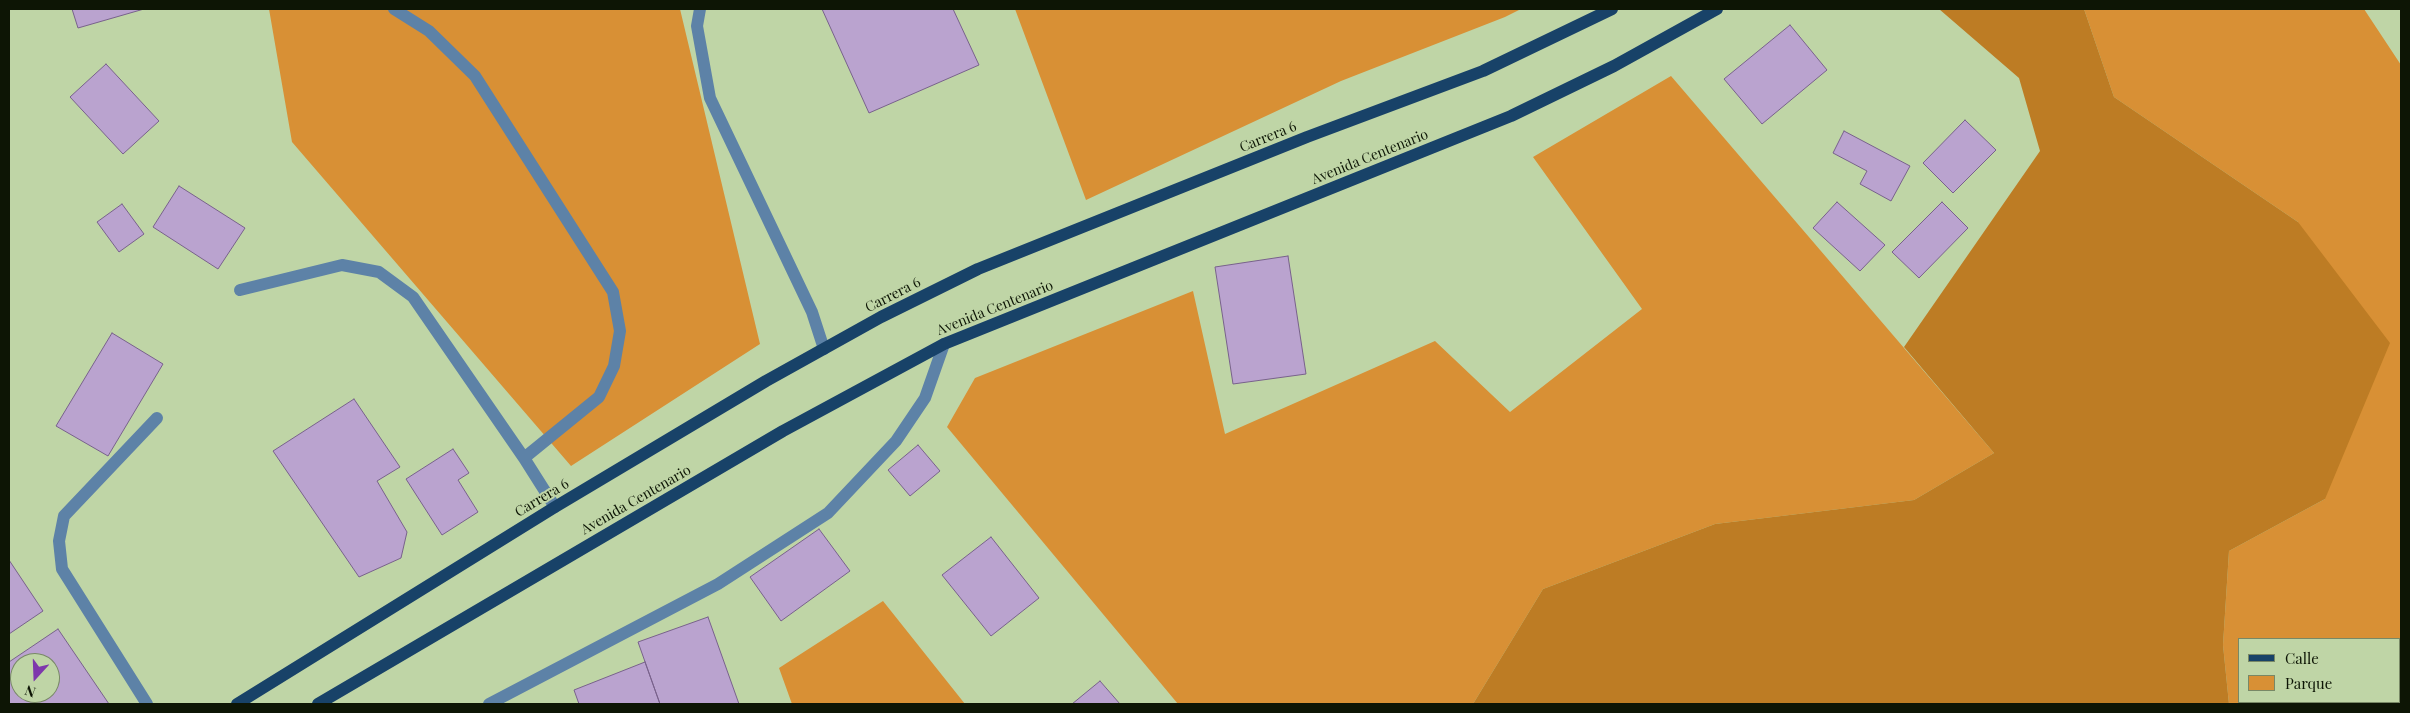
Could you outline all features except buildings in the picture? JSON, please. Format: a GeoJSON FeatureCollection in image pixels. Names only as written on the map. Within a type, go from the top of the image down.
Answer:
{"type":"FeatureCollection","features":[{"type":"Feature","properties":{"kind":"main road","name":"Carrera 6"},"geometry":{"type":"LineString","coordinates":[[237,704],[556,507],[881,317],[978,269],[1307,137],[1483,71],[1612,9]]}},
{"type":"Feature","properties":{"kind":"main road","name":"Avenida Centenario"},"geometry":{"type":"LineString","coordinates":[[318,704],[783,430],[944,344],[1511,116],[1614,66],[1717,9]]}},
{"type":"Feature","properties":{"kind":"street"},"geometry":{"type":"LineString","coordinates":[[394,9],[429,31],[475,76],[613,292],[620,331],[614,366],[598,397],[524,458]]}},
{"type":"Feature","properties":{"kind":"street"},"geometry":{"type":"LineString","coordinates":[[700,9],[697,26],[710,98],[812,312],[824,349]]}},
{"type":"Feature","properties":{"kind":"street"},"geometry":{"type":"LineString","coordinates":[[240,290],[342,264],[379,272],[413,297],[556,507]]}},
{"type":"Feature","properties":{"kind":"street"},"geometry":{"type":"LineString","coordinates":[[489,704],[718,584],[828,513],[896,442],[925,398],[944,344]]}},
{"type":"Feature","properties":{"kind":"street"},"geometry":{"type":"LineString","coordinates":[[147,704],[62,569],[59,541],[64,516],[157,418]]}},
{"type":"Feature","properties":{"kind":"green space"},"geometry":{"type":"Polygon","coordinates":[[[269,9],[680,9],[760,344],[571,466],[292,142],[269,9]]]}},
{"type":"Feature","properties":{"kind":"green space"},"geometry":{"type":"Polygon","coordinates":[[[1015,9],[1521,9],[1341,81],[1086,200],[1015,9]]]}},
{"type":"Feature","properties":{"kind":"green space"},"geometry":{"type":"Polygon","coordinates":[[[2084,9],[2364,9],[2401,65],[2400,660],[2400,638],[2238,638],[2238,703],[2400,703],[2400,700],[2401,704],[2229,704],[2223,645],[2229,551],[2325,499],[2298,222],[2114,97],[2084,9]]]}},
{"type":"Feature","properties":{"kind":"green space"},"geometry":{"type":"Polygon","coordinates":[[[1671,76],[1994,453],[1914,500],[1715,524],[1543,589],[1473,704],[1178,704],[947,427],[975,378],[1193,291],[1225,434],[1435,341],[1510,412],[1642,309],[1533,157],[1671,76]]]}},
{"type":"Feature","properties":{"kind":"green space"},"geometry":{"type":"Polygon","coordinates":[[[883,601],[965,704],[792,704],[779,668],[883,601]]]}},
{"type":"Feature","properties":{"kind":"shaded area"},"geometry":{"type":"Polygon","coordinates":[[[1939,9],[2084,9],[2114,97],[2298,222],[2390,343],[2325,499],[2229,551],[2223,645],[2229,704],[1473,704],[1543,589],[1715,524],[1914,500],[1994,453],[1904,347],[2040,151],[2019,78],[1939,9]]]}}]}
